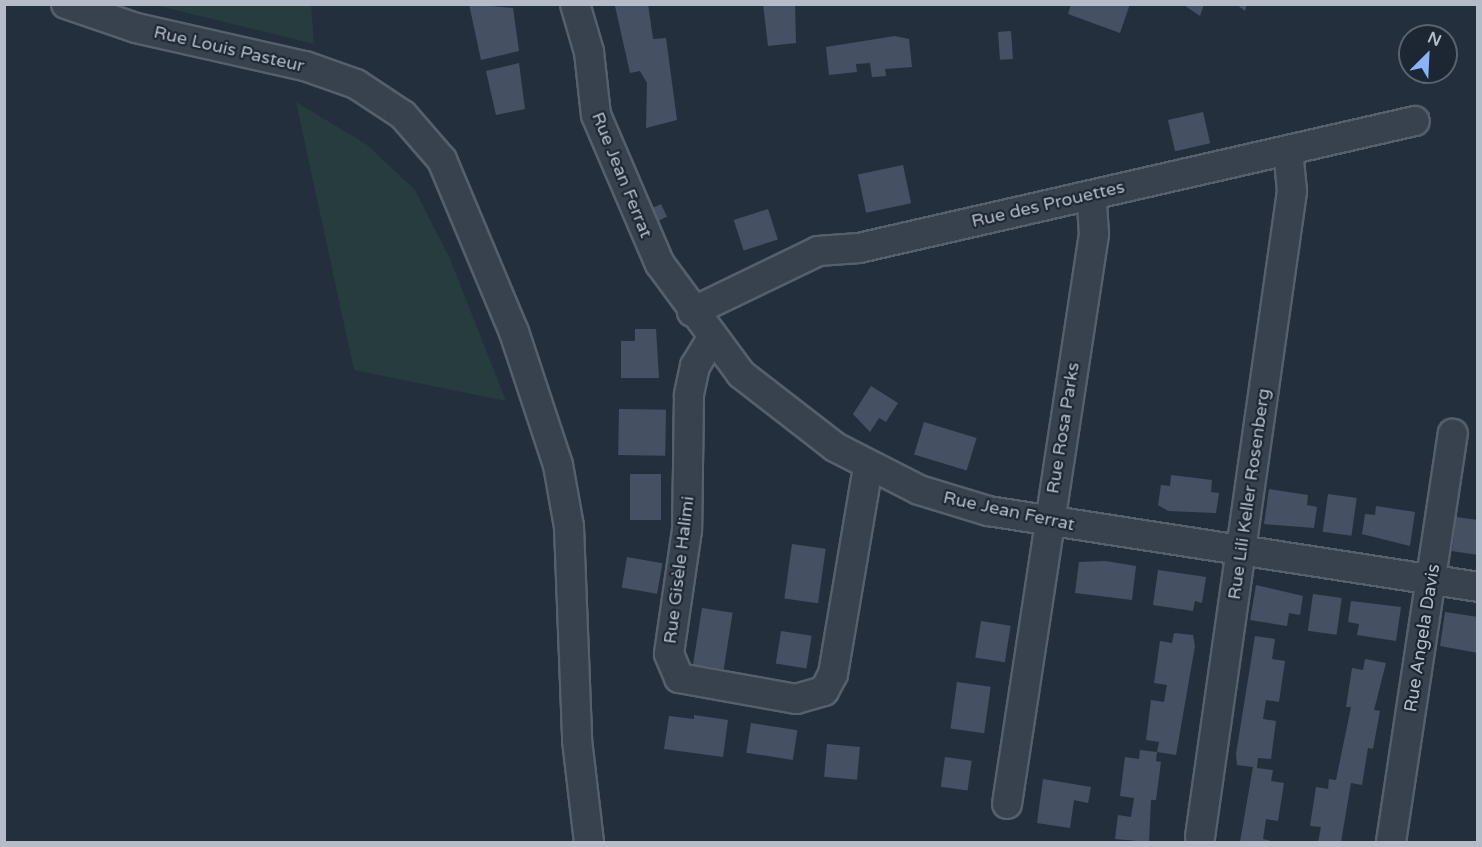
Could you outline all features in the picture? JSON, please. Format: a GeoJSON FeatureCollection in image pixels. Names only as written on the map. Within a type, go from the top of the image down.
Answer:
{"type":"FeatureCollection","features":[{"type":"Feature","properties":{"kind":"street","name":"Rue Louis Pasteur"},"geometry":{"type":"LineString","coordinates":[[66,4],[136,28],[305,66],[356,84],[388,103],[431,145],[452,176],[552,443],[569,527],[577,740],[589,843]]}},
{"type":"Feature","properties":{"kind":"street","name":"Rue Jean Ferrat"},"geometry":{"type":"LineString","coordinates":[[575,4],[589,52],[594,102],[631,207],[692,312],[741,374],[792,418],[868,467],[954,502],[1048,521],[1478,587]]}},
{"type":"Feature","properties":{"kind":"street","name":"Rue des Prouettes"},"geometry":{"type":"LineString","coordinates":[[692,312],[807,255],[1091,195],[1415,121]]}},
{"type":"Feature","properties":{"kind":"street","name":"Rue Lili Keller Rosenberg"},"geometry":{"type":"LineString","coordinates":[[1200,837],[1292,191],[1288,150]]}},
{"type":"Feature","properties":{"kind":"street","name":"Rue Rosa Parks"},"geometry":{"type":"LineString","coordinates":[[1007,804],[1048,521],[1094,234],[1091,195]]}},
{"type":"Feature","properties":{"kind":"street","name":"Rue Gisèle Halimi"},"geometry":{"type":"LineString","coordinates":[[712,338],[695,366],[689,395],[687,523],[669,654],[679,678],[796,699],[824,692],[833,674],[868,467]]}},
{"type":"Feature","properties":{"kind":"street","name":"Rue Angela Davis"},"geometry":{"type":"LineString","coordinates":[[1391,843],[1453,434]]}},
{"type":"Feature","properties":{"kind":"green space"},"geometry":{"type":"Polygon","coordinates":[[[155,5],[311,5],[314,44],[155,5]]]}},
{"type":"Feature","properties":{"kind":"green space"},"geometry":{"type":"Polygon","coordinates":[[[296,102],[366,144],[415,190],[450,259],[506,401],[354,370],[296,102]]]}},
{"type":"Feature","properties":{"kind":"building"},"geometry":{"type":"Polygon","coordinates":[[[469,4],[513,8],[519,51],[481,60],[469,4]]]}},
{"type":"Feature","properties":{"kind":"building"},"geometry":{"type":"Polygon","coordinates":[[[648,4],[653,39],[666,38],[677,120],[646,128],[647,83],[640,71],[630,73],[615,6],[648,4]]]}},
{"type":"Feature","properties":{"kind":"building"},"geometry":{"type":"Polygon","coordinates":[[[763,4],[795,4],[796,43],[768,46],[763,4]]]}},
{"type":"Feature","properties":{"kind":"building"},"geometry":{"type":"Polygon","coordinates":[[[1071,4],[1130,4],[1120,33],[1068,14],[1071,4]]]}},
{"type":"Feature","properties":{"kind":"building"},"geometry":{"type":"Polygon","coordinates":[[[1184,4],[1204,4],[1200,16],[1184,5],[1184,4]]]}},
{"type":"Feature","properties":{"kind":"building"},"geometry":{"type":"Polygon","coordinates":[[[1236,4],[1247,4],[1245,11],[1236,4]]]}},
{"type":"Feature","properties":{"kind":"building"},"geometry":{"type":"Polygon","coordinates":[[[1011,31],[1013,59],[1000,60],[998,32],[1011,31]]]}},
{"type":"Feature","properties":{"kind":"building"},"geometry":{"type":"Polygon","coordinates":[[[895,36],[909,39],[912,67],[885,69],[886,76],[872,77],[870,63],[856,64],[857,72],[829,75],[826,47],[895,36]]]}},
{"type":"Feature","properties":{"kind":"building"},"geometry":{"type":"Polygon","coordinates":[[[519,63],[525,109],[496,115],[486,71],[519,63]]]}},
{"type":"Feature","properties":{"kind":"building"},"geometry":{"type":"Polygon","coordinates":[[[1203,112],[1210,143],[1175,151],[1168,120],[1203,112]]]}},
{"type":"Feature","properties":{"kind":"building"},"geometry":{"type":"Polygon","coordinates":[[[903,165],[911,203],[866,213],[858,175],[903,165]]]}},
{"type":"Feature","properties":{"kind":"building"},"geometry":{"type":"Polygon","coordinates":[[[661,204],[667,217],[658,221],[652,208],[661,204]]]}},
{"type":"Feature","properties":{"kind":"building"},"geometry":{"type":"Polygon","coordinates":[[[768,209],[778,239],[744,251],[734,220],[768,209]]]}},
{"type":"Feature","properties":{"kind":"building"},"geometry":{"type":"Polygon","coordinates":[[[635,329],[656,329],[659,378],[621,378],[621,341],[635,341],[635,329]]]}},
{"type":"Feature","properties":{"kind":"building"},"geometry":{"type":"Polygon","coordinates":[[[871,386],[898,403],[886,422],[879,418],[870,432],[853,414],[871,386]]]}},
{"type":"Feature","properties":{"kind":"building"},"geometry":{"type":"Polygon","coordinates":[[[619,409],[666,410],[665,456],[618,455],[619,409]]]}},
{"type":"Feature","properties":{"kind":"building"},"geometry":{"type":"Polygon","coordinates":[[[924,422],[977,438],[967,471],[914,455],[924,422]]]}},
{"type":"Feature","properties":{"kind":"building"},"geometry":{"type":"Polygon","coordinates":[[[630,474],[661,474],[661,520],[630,520],[630,474]]]}},
{"type":"Feature","properties":{"kind":"building"},"geometry":{"type":"Polygon","coordinates":[[[1171,475],[1212,480],[1211,492],[1219,493],[1216,513],[1168,511],[1158,505],[1161,485],[1170,486],[1171,475]]]}},
{"type":"Feature","properties":{"kind":"building"},"geometry":{"type":"Polygon","coordinates":[[[1269,489],[1308,495],[1307,505],[1317,507],[1314,528],[1264,524],[1269,489]]]}},
{"type":"Feature","properties":{"kind":"building"},"geometry":{"type":"Polygon","coordinates":[[[1328,494],[1357,498],[1351,536],[1323,532],[1328,494]]]}},
{"type":"Feature","properties":{"kind":"building"},"geometry":{"type":"Polygon","coordinates":[[[1376,506],[1415,512],[1410,546],[1362,534],[1365,514],[1375,515],[1376,506]]]}},
{"type":"Feature","properties":{"kind":"building"},"geometry":{"type":"Polygon","coordinates":[[[1456,517],[1478,520],[1478,555],[1452,551],[1456,517]]]}},
{"type":"Feature","properties":{"kind":"building"},"geometry":{"type":"Polygon","coordinates":[[[792,544],[826,549],[818,603],[784,598],[792,544]]]}},
{"type":"Feature","properties":{"kind":"building"},"geometry":{"type":"Polygon","coordinates":[[[627,557],[662,563],[657,594],[622,588],[627,557]]]}},
{"type":"Feature","properties":{"kind":"building"},"geometry":{"type":"Polygon","coordinates":[[[1105,561],[1136,566],[1132,600],[1075,593],[1079,562],[1105,561]]]}},
{"type":"Feature","properties":{"kind":"building"},"geometry":{"type":"Polygon","coordinates":[[[1158,570],[1206,577],[1202,603],[1195,601],[1193,611],[1153,605],[1158,570]]]}},
{"type":"Feature","properties":{"kind":"building"},"geometry":{"type":"Polygon","coordinates":[[[1256,585],[1303,596],[1300,615],[1289,613],[1287,626],[1250,620],[1256,585]]]}},
{"type":"Feature","properties":{"kind":"building"},"geometry":{"type":"Polygon","coordinates":[[[1313,594],[1342,598],[1337,635],[1308,631],[1313,594]]]}},
{"type":"Feature","properties":{"kind":"building"},"geometry":{"type":"Polygon","coordinates":[[[1351,601],[1401,607],[1396,641],[1357,635],[1359,624],[1348,622],[1351,601]]]}},
{"type":"Feature","properties":{"kind":"building"},"geometry":{"type":"Polygon","coordinates":[[[702,608],[733,613],[724,669],[693,664],[702,608]]]}},
{"type":"Feature","properties":{"kind":"building"},"geometry":{"type":"Polygon","coordinates":[[[1445,612],[1478,617],[1478,653],[1440,646],[1445,612]]]}},
{"type":"Feature","properties":{"kind":"building"},"geometry":{"type":"Polygon","coordinates":[[[981,621],[1011,626],[1005,662],[975,658],[981,621]]]}},
{"type":"Feature","properties":{"kind":"building"},"geometry":{"type":"Polygon","coordinates":[[[781,631],[812,636],[806,668],[776,664],[781,631]]]}},
{"type":"Feature","properties":{"kind":"building"},"geometry":{"type":"Polygon","coordinates":[[[1174,633],[1193,635],[1195,646],[1176,755],[1157,752],[1159,742],[1146,740],[1151,700],[1164,702],[1167,685],[1154,683],[1160,641],[1172,643],[1174,633]]]}},
{"type":"Feature","properties":{"kind":"building"},"geometry":{"type":"Polygon","coordinates":[[[1255,636],[1275,639],[1272,659],[1285,661],[1279,702],[1266,700],[1263,719],[1276,721],[1271,759],[1258,758],[1257,768],[1273,770],[1271,781],[1284,783],[1278,821],[1266,819],[1263,839],[1275,842],[1240,842],[1253,767],[1237,765],[1236,754],[1255,636]]]}},
{"type":"Feature","properties":{"kind":"building"},"geometry":{"type":"Polygon","coordinates":[[[1365,659],[1386,663],[1374,710],[1380,711],[1373,749],[1368,748],[1362,785],[1351,783],[1341,842],[1318,842],[1321,827],[1310,826],[1316,787],[1328,789],[1329,779],[1336,780],[1351,707],[1346,707],[1352,668],[1363,670],[1365,659]]]}},
{"type":"Feature","properties":{"kind":"building"},"geometry":{"type":"Polygon","coordinates":[[[957,682],[991,687],[984,733],[950,729],[957,682]]]}},
{"type":"Feature","properties":{"kind":"building"},"geometry":{"type":"Polygon","coordinates":[[[694,715],[728,720],[723,757],[664,749],[669,716],[694,719],[694,715]]]}},
{"type":"Feature","properties":{"kind":"building"},"geometry":{"type":"Polygon","coordinates":[[[751,723],[797,730],[793,760],[746,753],[751,723]]]}},
{"type":"Feature","properties":{"kind":"building"},"geometry":{"type":"Polygon","coordinates":[[[827,744],[860,747],[857,780],[824,777],[827,744]]]}},
{"type":"Feature","properties":{"kind":"building"},"geometry":{"type":"Polygon","coordinates":[[[1140,750],[1157,752],[1156,761],[1161,762],[1156,800],[1151,800],[1149,842],[1115,839],[1118,815],[1131,817],[1134,798],[1120,796],[1125,757],[1139,759],[1140,750]]]}},
{"type":"Feature","properties":{"kind":"building"},"geometry":{"type":"Polygon","coordinates":[[[945,757],[972,761],[968,790],[941,787],[945,757]]]}},
{"type":"Feature","properties":{"kind":"building"},"geometry":{"type":"Polygon","coordinates":[[[1043,779],[1091,787],[1088,803],[1074,800],[1070,828],[1037,823],[1043,779]]]}}]}
